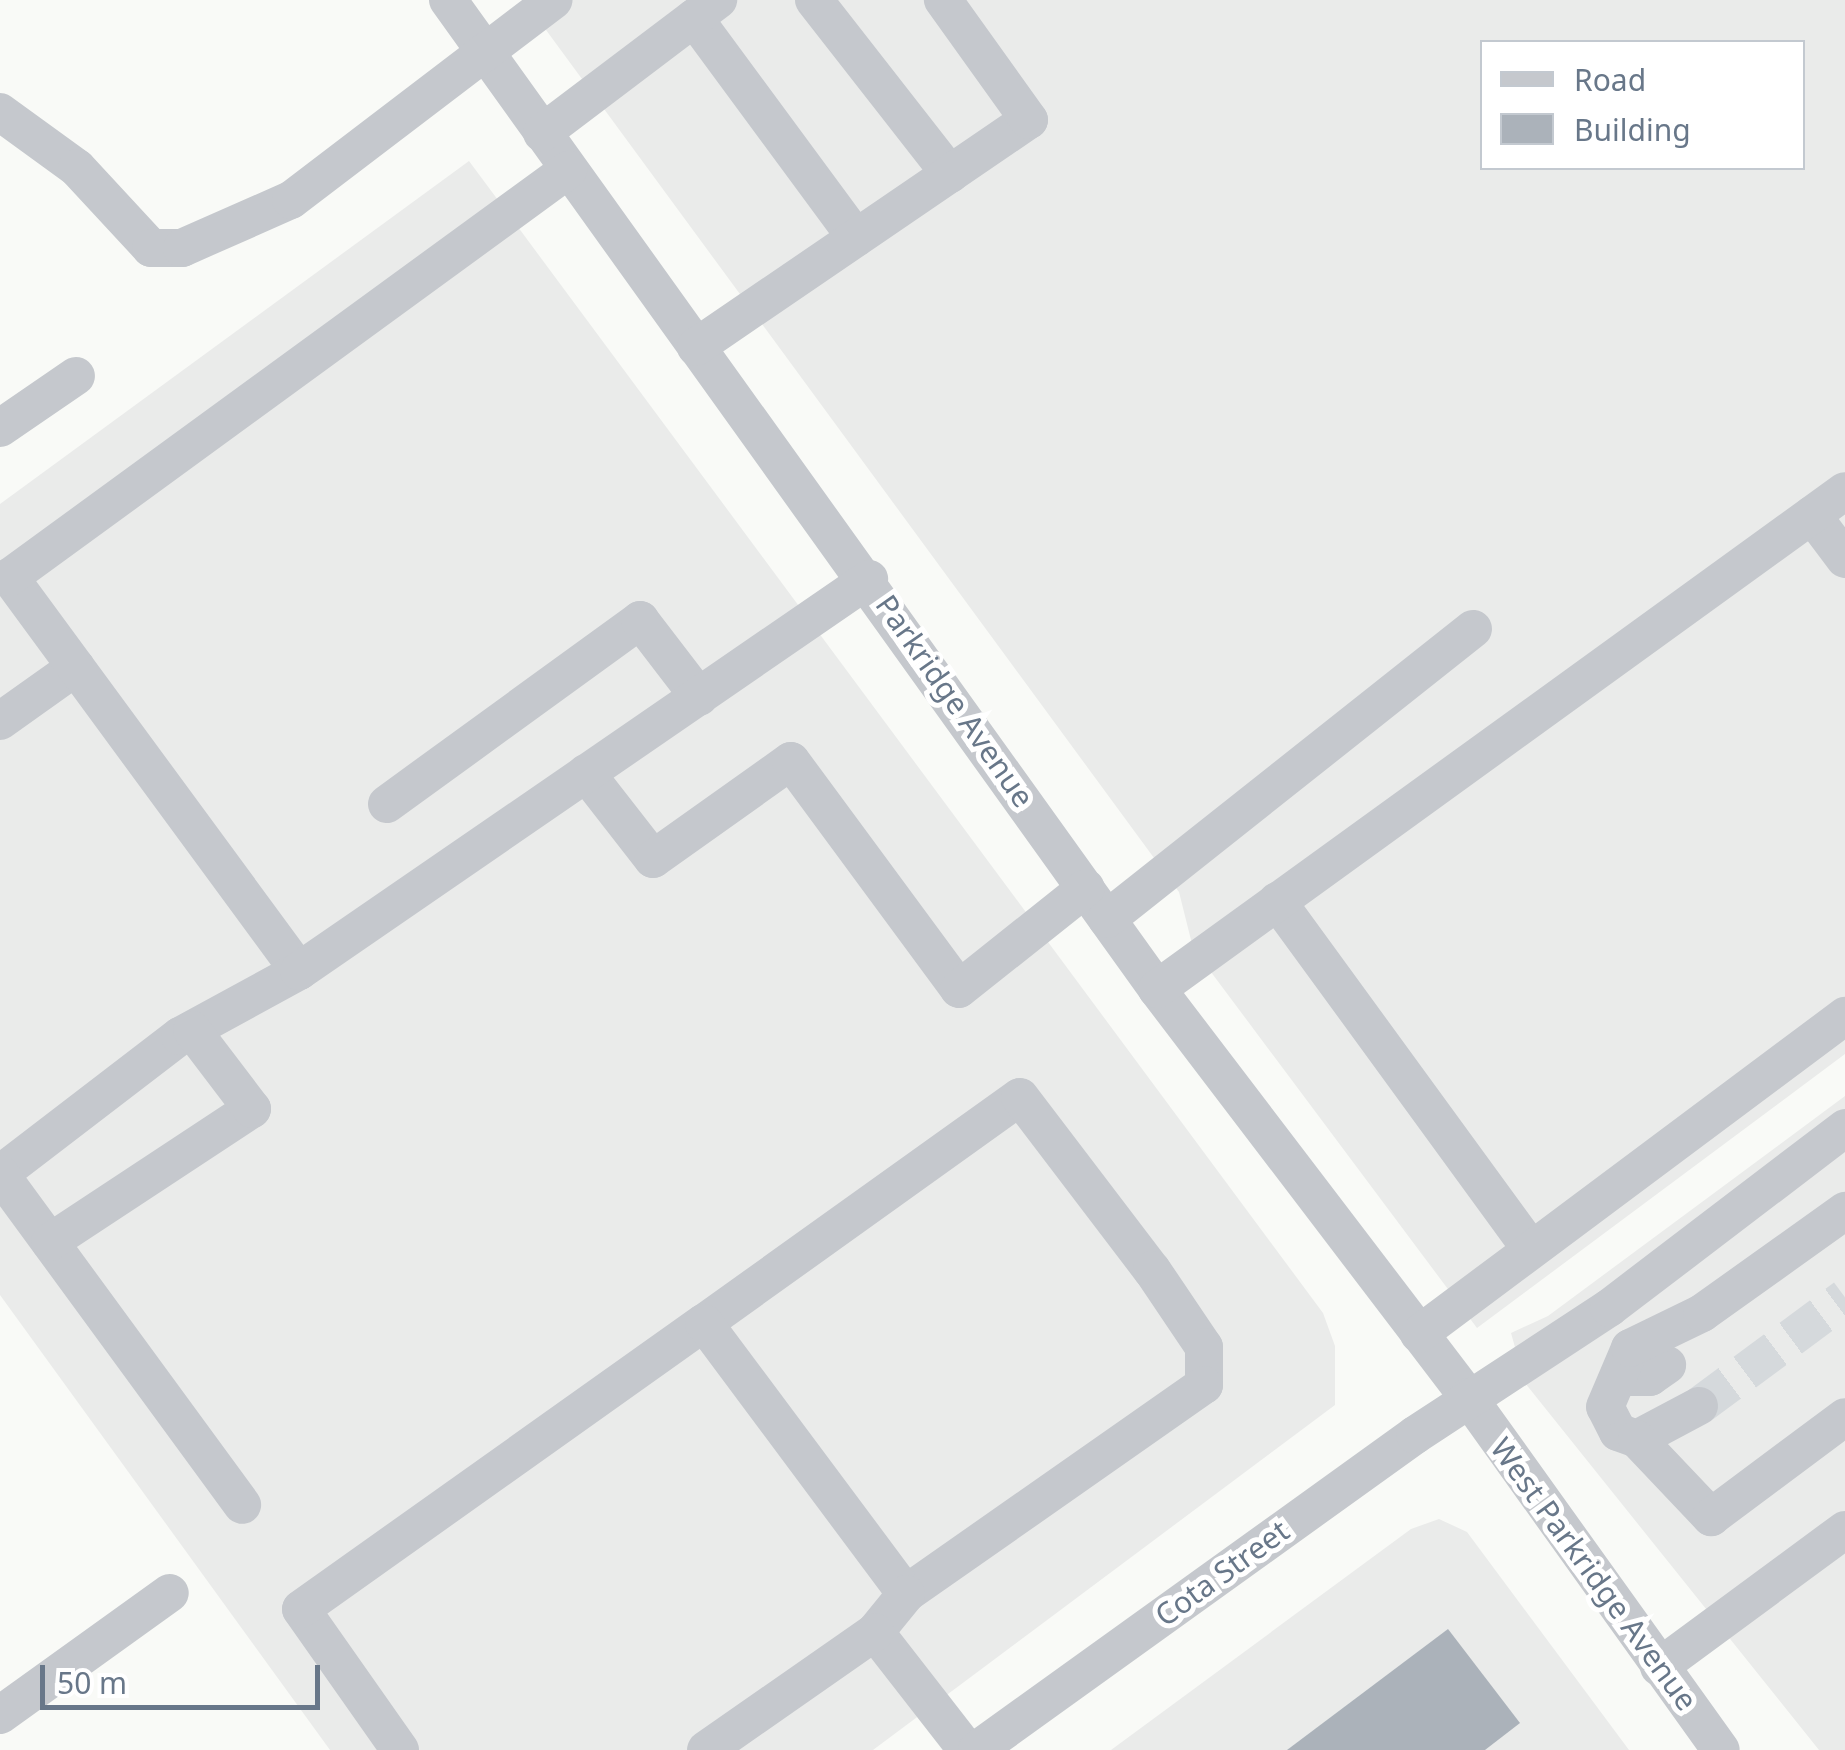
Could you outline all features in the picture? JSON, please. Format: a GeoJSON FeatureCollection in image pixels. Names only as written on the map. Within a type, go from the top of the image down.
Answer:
{"type":"FeatureCollection","features":[{"type":"Feature","properties":{"kind":"street","name":"Parkridge Avenue"},"geometry":{"type":"LineString","coordinates":[[448,0],[696,347],[869,579],[1156,988],[1468,1397]]}},
{"type":"Feature","properties":{"kind":"street"},"geometry":{"type":"LineString","coordinates":[[0,112],[76,168],[151,248],[182,248],[291,200],[554,0]]}},
{"type":"Feature","properties":{"kind":"street"},"geometry":{"type":"LineString","coordinates":[[814,0],[950,174]]}},
{"type":"Feature","properties":{"kind":"street"},"geometry":{"type":"LineString","coordinates":[[696,347],[1029,120],[943,0]]}},
{"type":"Feature","properties":{"kind":"street"},"geometry":{"type":"LineString","coordinates":[[542,133],[706,9],[856,238]]}},
{"type":"Feature","properties":{"kind":"street"},"geometry":{"type":"LineString","coordinates":[[298,971],[76,667],[5,581],[568,170]]}},
{"type":"Feature","properties":{"kind":"street"},"geometry":{"type":"LineString","coordinates":[[0,428],[76,376]]}},
{"type":"Feature","properties":{"kind":"street"},"geometry":{"type":"LineString","coordinates":[[1156,988],[1845,491]]}},
{"type":"Feature","properties":{"kind":"street"},"geometry":{"type":"LineString","coordinates":[[1812,514],[1845,559]]}},
{"type":"Feature","properties":{"kind":"street"},"geometry":{"type":"LineString","coordinates":[[242,1505],[0,1174],[192,1030],[298,971],[869,579]]}},
{"type":"Feature","properties":{"kind":"street"},"geometry":{"type":"LineString","coordinates":[[387,804],[640,620],[698,697]]}},
{"type":"Feature","properties":{"kind":"street"},"geometry":{"type":"LineString","coordinates":[[586,773],[653,859],[791,761],[959,989],[1097,904],[1474,629]]}},
{"type":"Feature","properties":{"kind":"street"},"geometry":{"type":"LineString","coordinates":[[0,720],[76,667]]}},
{"type":"Feature","properties":{"kind":"street"},"geometry":{"type":"LineString","coordinates":[[1278,901],[1531,1249]]}},
{"type":"Feature","properties":{"kind":"street"},"geometry":{"type":"LineString","coordinates":[[1419,1334],[1845,1016]]}},
{"type":"Feature","properties":{"kind":"street"},"geometry":{"type":"LineString","coordinates":[[50,1242],[252,1109],[192,1030]]}},
{"type":"Feature","properties":{"kind":"street"},"geometry":{"type":"LineString","coordinates":[[400,1750],[301,1610],[1020,1098],[1141,1256],[1204,1347],[1204,1385],[906,1594],[876,1632],[706,1750]]}},
{"type":"Feature","properties":{"kind":"street","name":"Cota Street"},"geometry":{"type":"LineString","coordinates":[[977,1750],[1468,1397],[1609,1308],[1845,1128]]}},
{"type":"Feature","properties":{"kind":"street"},"geometry":{"type":"LineString","coordinates":[[1845,1211],[1702,1313],[1630,1348],[1605,1406],[1618,1432],[1638,1439],[1710,1517],[1845,1416]]}},
{"type":"Feature","properties":{"kind":"street"},"geometry":{"type":"LineString","coordinates":[[1620,1377],[1677,1358],[1702,1313]]}},
{"type":"Feature","properties":{"kind":"street"},"geometry":{"type":"LineString","coordinates":[[704,1323],[906,1594]]}},
{"type":"Feature","properties":{"kind":"street","name":"West Parkridge Avenue"},"geometry":{"type":"LineString","coordinates":[[1468,1397],[1721,1750]]}},
{"type":"Feature","properties":{"kind":"street"},"geometry":{"type":"LineString","coordinates":[[1638,1439],[1698,1406]]}},
{"type":"Feature","properties":{"kind":"street"},"geometry":{"type":"LineString","coordinates":[[1659,1667],[1845,1530]]}},
{"type":"Feature","properties":{"kind":"street"},"geometry":{"type":"LineString","coordinates":[[4,1703],[170,1593]]}},
{"type":"Feature","properties":{"kind":"street"},"geometry":{"type":"LineString","coordinates":[[876,1632],[966,1750]]}},
{"type":"Feature","properties":{"kind":"shaded area"},"geometry":{"type":"Polygon","coordinates":[[[524,0],[1845,0],[1845,1054],[1477,1328],[1193,948],[1179,892],[524,0]]]}},
{"type":"Feature","properties":{"kind":"shaded area"},"geometry":{"type":"Polygon","coordinates":[[[469,161],[1323,1313],[1335,1346],[1335,1405],[873,1750],[330,1750],[0,1295],[0,504],[469,161]]]}},
{"type":"Feature","properties":{"kind":"shaded area"},"geometry":{"type":"Polygon","coordinates":[[[1845,1096],[1845,1750],[1819,1750],[1525,1383],[1511,1333],[1548,1316],[1845,1096]]]}},
{"type":"Feature","properties":{"kind":"shaded area"},"geometry":{"type":"Polygon","coordinates":[[[1439,1519],[1467,1532],[1629,1750],[1111,1750],[1411,1529],[1439,1519]]]}},
{"type":"Feature","properties":{"kind":"building"},"geometry":{"type":"Polygon","coordinates":[[[1448,1629],[1520,1723],[1485,1750],[1287,1750],[1448,1629]]]}},
{"type":"Feature","properties":{"kind":"tunnel"},"geometry":{"type":"LineString","coordinates":[[1699,1406],[1845,1298]]}}]}
